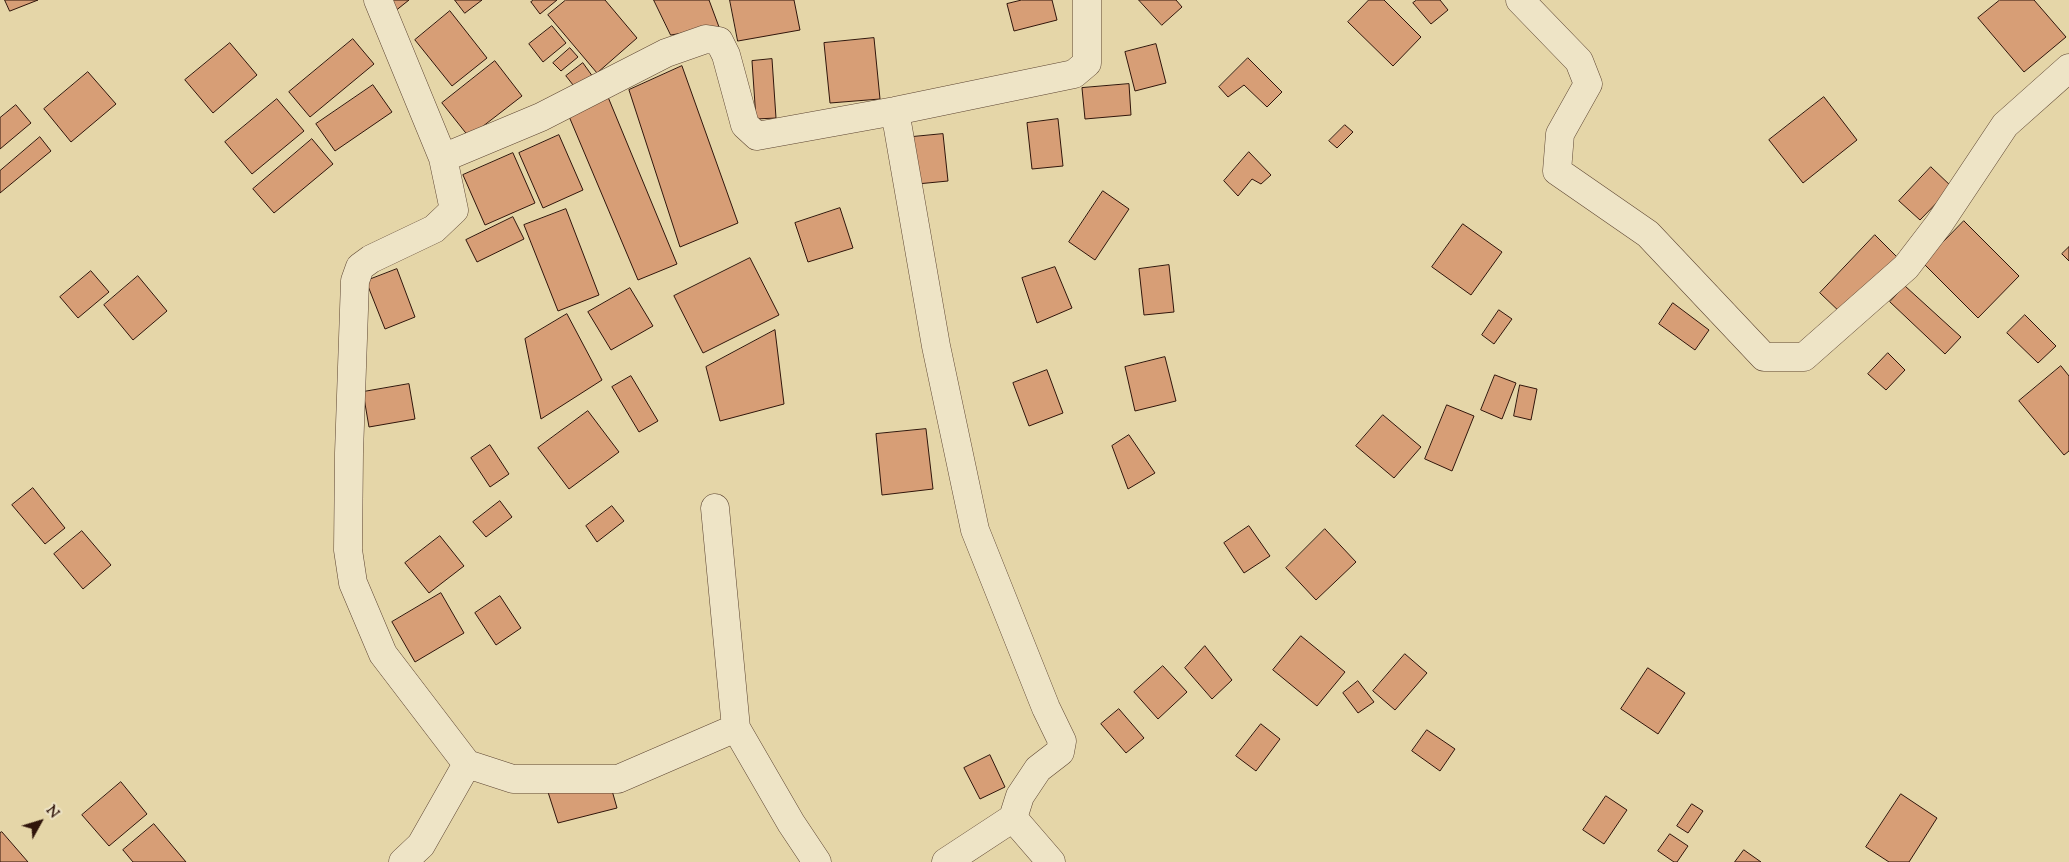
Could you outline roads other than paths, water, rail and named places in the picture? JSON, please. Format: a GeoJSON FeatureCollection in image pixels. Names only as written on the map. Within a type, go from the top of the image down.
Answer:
{"type":"FeatureCollection","features":[{"type":"Feature","properties":{"kind":"street"},"geometry":{"type":"LineString","coordinates":[[378,0],[443,158],[454,210],[434,229],[371,259],[360,267],[355,281],[349,453],[348,550],[353,583],[383,654],[467,764],[513,779],[618,779],[736,728]]}},
{"type":"Feature","properties":{"kind":"street"},"geometry":{"type":"LineString","coordinates":[[443,158],[541,117],[666,53],[706,39],[719,41],[726,55],[745,125],[757,136],[895,111],[1074,74],[1087,63],[1087,0]]}},
{"type":"Feature","properties":{"kind":"street"},"geometry":{"type":"LineString","coordinates":[[1520,0],[1578,61],[1588,84],[1560,134],[1557,171],[1648,234],[1764,357],[1804,357],[1906,267],[1939,224],[2005,125],[2069,68]]}},
{"type":"Feature","properties":{"kind":"street"},"geometry":{"type":"LineString","coordinates":[[895,111],[936,346],[975,530],[1046,708],[1062,741],[1060,752],[1038,769],[1020,796],[1013,818],[946,862]]}},
{"type":"Feature","properties":{"kind":"street"},"geometry":{"type":"LineString","coordinates":[[716,508],[736,728],[791,824],[817,862]]}},
{"type":"Feature","properties":{"kind":"street"},"geometry":{"type":"LineString","coordinates":[[403,862],[420,845],[467,764]]}},
{"type":"Feature","properties":{"kind":"street"},"geometry":{"type":"LineString","coordinates":[[1013,818],[1051,862]]}}]}
